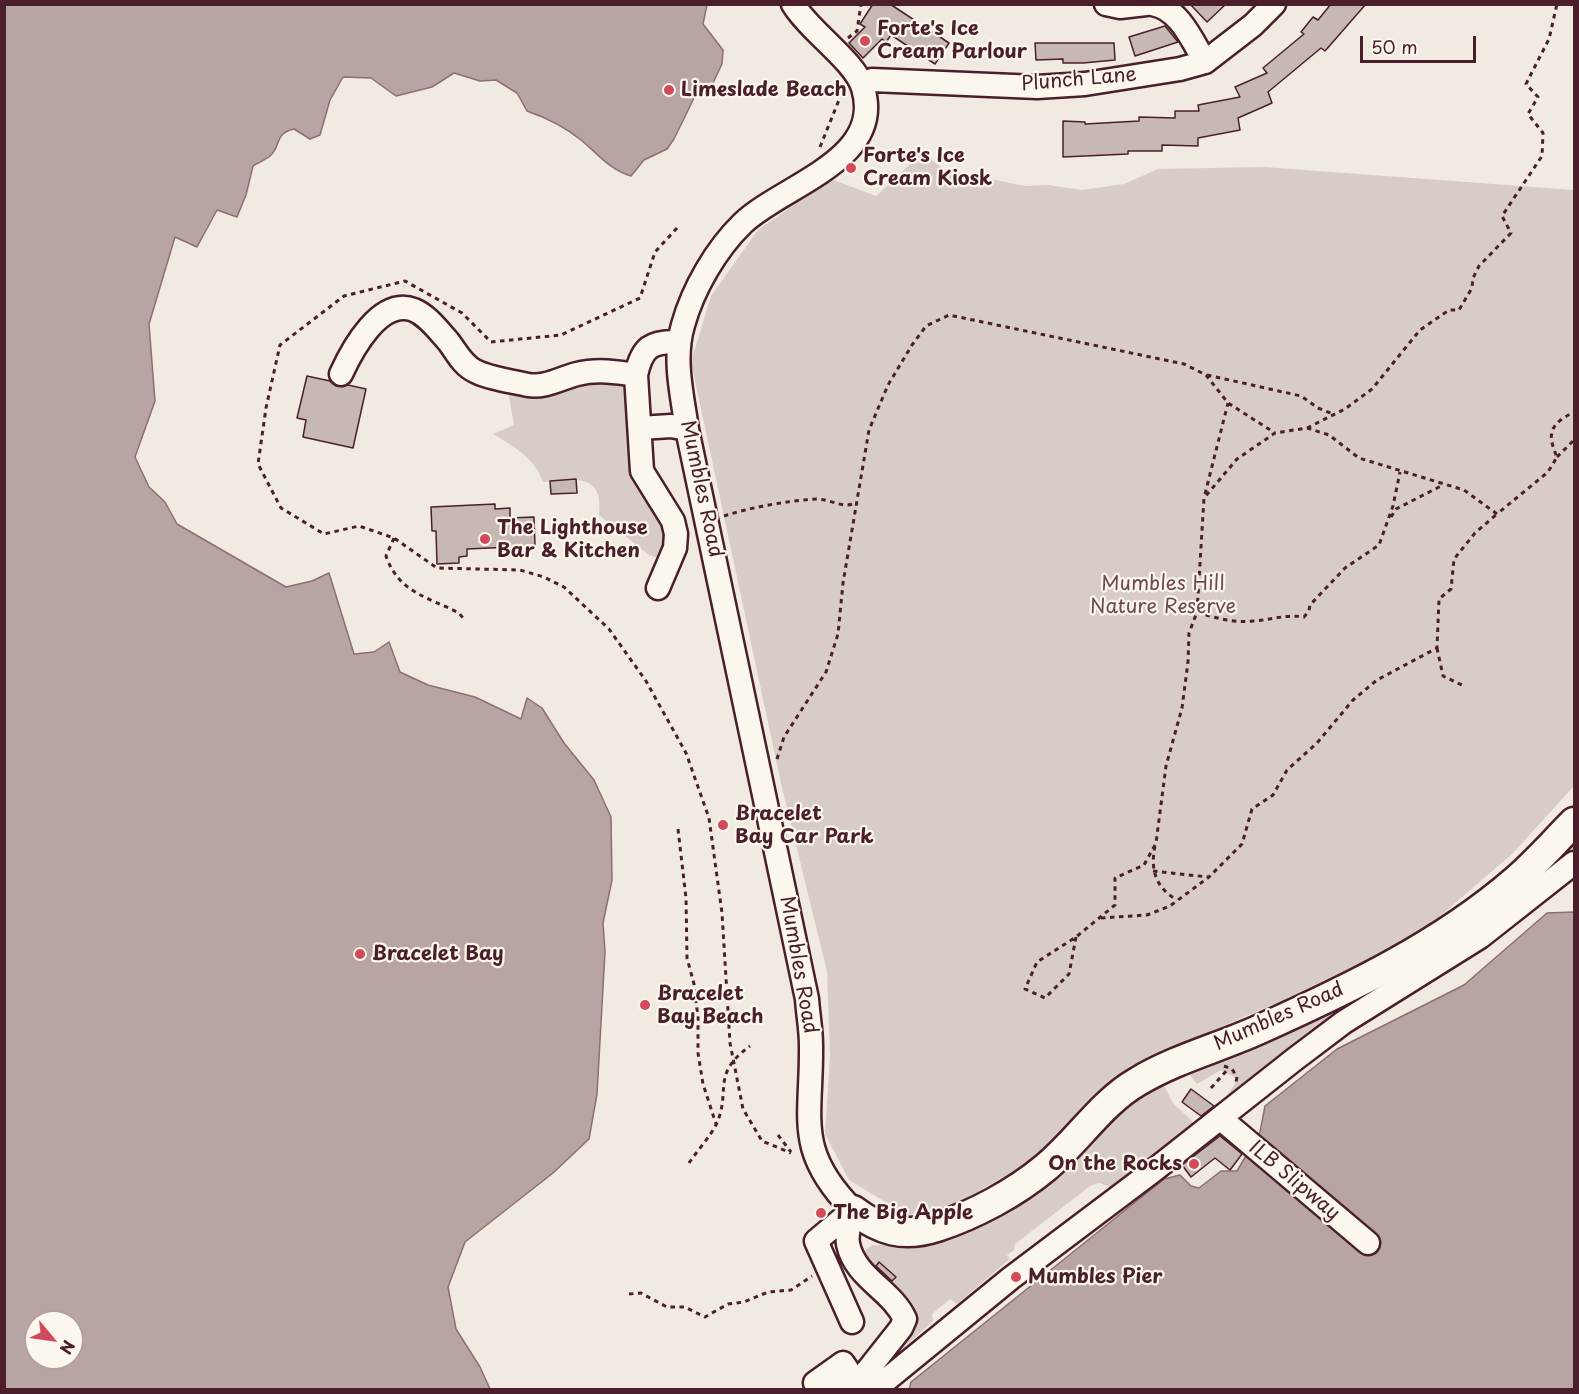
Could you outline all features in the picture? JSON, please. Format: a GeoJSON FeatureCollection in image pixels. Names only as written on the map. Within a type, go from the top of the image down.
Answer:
{"type":"FeatureCollection","features":[{"type":"Feature","properties":{"kind":"main road","name":"Mumbles Road"},"geometry":{"type":"LineString","coordinates":[[853,1210],[875,1226],[903,1232],[937,1227],[979,1209],[1044,1169],[1091,1122],[1136,1083],[1174,1063],[1257,1030],[1396,963],[1434,941],[1517,879],[1575,822]]}},
{"type":"Feature","properties":{"kind":"street"},"geometry":{"type":"LineString","coordinates":[[793,4],[813,31],[849,65],[862,85]]}},
{"type":"Feature","properties":{"kind":"street"},"geometry":{"type":"LineString","coordinates":[[1106,4],[1120,7],[1146,4]]}},
{"type":"Feature","properties":{"kind":"street"},"geometry":{"type":"LineString","coordinates":[[1152,4],[1164,6],[1175,15],[1205,62]]}},
{"type":"Feature","properties":{"kind":"street","name":"Plunch Lane"},"geometry":{"type":"LineString","coordinates":[[862,85],[872,80],[1057,86],[1180,69],[1205,62],[1253,26],[1274,4]]}},
{"type":"Feature","properties":{"kind":"street","name":"Mumbles Road"},"geometry":{"type":"LineString","coordinates":[[853,1210],[829,1182],[813,1148],[807,1116],[811,1046],[807,999],[687,429],[679,377],[679,342],[695,295],[729,239],[742,224],[772,200],[838,160],[857,139],[866,107],[862,85]]}},
{"type":"Feature","properties":{"kind":"street"},"geometry":{"type":"LineString","coordinates":[[341,374],[348,359],[372,325],[391,311],[405,308],[424,315],[449,342],[464,363],[475,371],[532,386],[548,384],[577,374],[605,371],[636,375]]}},
{"type":"Feature","properties":{"kind":"street"},"geometry":{"type":"LineString","coordinates":[[658,588],[675,548],[676,534],[673,521],[642,471],[636,375],[639,360],[648,347],[664,342],[679,342]]}},
{"type":"Feature","properties":{"kind":"street"},"geometry":{"type":"LineString","coordinates":[[640,429],[671,426],[687,429]]}},
{"type":"Feature","properties":{"kind":"street"},"geometry":{"type":"LineString","coordinates":[[874,1389],[1011,1278],[1344,1022],[1464,948],[1575,863]]}},
{"type":"Feature","properties":{"kind":"street","name":"ILB Slipway"},"geometry":{"type":"LineString","coordinates":[[1220,1118],[1368,1243]]}},
{"type":"Feature","properties":{"kind":"street"},"geometry":{"type":"LineString","coordinates":[[852,1322],[826,1269],[816,1241],[853,1210]]}},
{"type":"Feature","properties":{"kind":"street"},"geometry":{"type":"LineString","coordinates":[[852,1389],[901,1328],[905,1319],[900,1308],[856,1265],[848,1242],[853,1210]]}},
{"type":"Feature","properties":{"kind":"street"},"geometry":{"type":"LineString","coordinates":[[820,1389],[815,1383],[843,1363],[849,1372],[841,1377],[844,1382],[834,1389],[832,1385],[825,1389]]}},
{"type":"Feature","properties":{"kind":"path"},"geometry":{"type":"LineString","coordinates":[[833,51],[857,31],[861,4]]}},
{"type":"Feature","properties":{"kind":"path"},"geometry":{"type":"LineString","coordinates":[[1204,498],[1237,459],[1275,433],[1307,428],[1372,388],[1420,330],[1449,310],[1459,310],[1472,288],[1479,266],[1511,233],[1502,216],[1542,156],[1543,133],[1528,114],[1538,96],[1526,84],[1549,39],[1557,4]]}},
{"type":"Feature","properties":{"kind":"path"},"geometry":{"type":"LineString","coordinates":[[825,133],[841,96],[837,80]]}},
{"type":"Feature","properties":{"kind":"path"},"geometry":{"type":"LineString","coordinates":[[776,759],[784,737],[826,672],[838,634],[856,502],[869,430],[888,385],[926,326],[949,315],[1174,362],[1206,375],[1301,396],[1318,408],[1333,414]]}},
{"type":"Feature","properties":{"kind":"path"},"geometry":{"type":"LineString","coordinates":[[1206,375],[1228,403],[1275,433]]}},
{"type":"Feature","properties":{"kind":"path"},"geometry":{"type":"LineString","coordinates":[[1178,900],[1164,893],[1154,871],[1156,843],[1166,766],[1182,708],[1189,633],[1197,612],[1204,498],[1228,403]]}},
{"type":"Feature","properties":{"kind":"path"},"geometry":{"type":"LineString","coordinates":[[1557,457],[1550,443],[1552,430],[1558,420],[1575,412]]}},
{"type":"Feature","properties":{"kind":"path"},"geometry":{"type":"LineString","coordinates":[[1307,428],[1329,435],[1359,458],[1464,490],[1497,514]]}},
{"type":"Feature","properties":{"kind":"path"},"geometry":{"type":"LineString","coordinates":[[1464,686],[1443,676],[1437,648],[1439,599],[1451,589],[1454,559],[1475,533],[1548,472],[1557,457],[1575,440]]}},
{"type":"Feature","properties":{"kind":"path"},"geometry":{"type":"LineString","coordinates":[[1197,612],[1220,620],[1251,621],[1287,614],[1304,616],[1310,612],[1310,605],[1345,568],[1379,545],[1393,506],[1400,472]]}},
{"type":"Feature","properties":{"kind":"path"},"geometry":{"type":"LineString","coordinates":[[1386,523],[1396,509],[1445,485]]}},
{"type":"Feature","properties":{"kind":"path"},"geometry":{"type":"LineString","coordinates":[[274,494],[281,508],[324,534],[359,526],[394,538],[437,568],[520,570],[564,586],[609,629],[646,681],[686,753],[709,818],[722,913],[730,1043],[743,1109],[762,1141],[791,1153]]}},
{"type":"Feature","properties":{"kind":"path"},"geometry":{"type":"LineString","coordinates":[[707,520],[748,508],[818,499],[848,506],[856,502]]}},
{"type":"Feature","properties":{"kind":"path"},"geometry":{"type":"LineString","coordinates":[[394,538],[387,548],[386,556],[390,566],[410,590],[459,613],[463,618]]}},
{"type":"Feature","properties":{"kind":"path"},"geometry":{"type":"LineString","coordinates":[[1100,919],[1147,915],[1170,906],[1209,878],[1242,844],[1252,809],[1273,795],[1287,770],[1317,743],[1353,700],[1377,680],[1437,648]]}},
{"type":"Feature","properties":{"kind":"path"},"geometry":{"type":"LineString","coordinates":[[678,829],[686,898],[687,957],[694,984],[698,1018],[698,1053],[703,1084],[716,1124]]}},
{"type":"Feature","properties":{"kind":"path"},"geometry":{"type":"LineString","coordinates":[[1076,937],[1069,974],[1045,998],[1025,989],[1037,962],[1076,937],[1115,904],[1116,878],[1144,865],[1156,843]]}},
{"type":"Feature","properties":{"kind":"path"},"geometry":{"type":"LineString","coordinates":[[1154,871],[1209,878]]}},
{"type":"Feature","properties":{"kind":"path"},"geometry":{"type":"LineString","coordinates":[[689,1163],[716,1124],[727,1069],[734,1057],[750,1046]]}},
{"type":"Feature","properties":{"kind":"path"},"geometry":{"type":"LineString","coordinates":[[1210,1088],[1229,1068],[1237,1077],[1234,1088]]}},
{"type":"Feature","properties":{"kind":"path"},"geometry":{"type":"LineString","coordinates":[[629,1294],[641,1293],[667,1307],[686,1307],[705,1317],[728,1304],[744,1302],[761,1294],[791,1290],[799,1282],[826,1269]]}},
{"type":"Feature","properties":{"kind":"shaded area"},"geometry":{"type":"Polygon","coordinates":[[[5,4],[707,5],[703,24],[723,50],[722,64],[712,85],[694,98],[667,149],[644,160],[631,176],[610,166],[569,131],[527,111],[517,93],[496,80],[480,81],[454,73],[432,87],[396,96],[371,78],[343,77],[330,100],[320,135],[310,139],[294,129],[287,131],[280,137],[274,152],[253,166],[246,195],[237,217],[217,210],[197,247],[175,237],[149,324],[155,401],[135,457],[149,487],[165,502],[177,524],[286,587],[312,581],[329,573],[354,654],[374,652],[389,642],[400,672],[428,685],[475,697],[521,719],[527,698],[542,708],[564,743],[594,780],[611,817],[612,880],[603,923],[605,952],[597,1094],[589,1139],[553,1173],[465,1242],[448,1287],[456,1329],[480,1367],[490,1389],[5,1389],[5,4]]]}},
{"type":"Feature","properties":{"kind":"shaded area"},"geometry":{"type":"Polygon","coordinates":[[[860,28],[879,43],[863,61],[842,49],[860,28]]]}},
{"type":"Feature","properties":{"kind":"shaded area"},"geometry":{"type":"Polygon","coordinates":[[[1574,912],[1574,1389],[909,1390],[911,1382],[1164,1179],[1180,1175],[1191,1186],[1199,1188],[1221,1171],[1237,1171],[1260,1132],[1265,1106],[1337,1049],[1464,985],[1547,913],[1574,912]]]}},
{"type":"Feature","properties":{"kind":"green space","name":"Mumbles Hill Nature Reserve"},"geometry":{"type":"Polygon","coordinates":[[[922,153],[944,169],[1024,186],[1048,185],[1082,190],[1124,184],[1158,169],[1264,167],[1574,190],[1574,786],[1513,853],[1417,936],[1281,1001],[1130,1066],[1037,1158],[949,1208],[907,1215],[849,1180],[825,1134],[830,1056],[827,971],[782,788],[691,362],[711,296],[758,230],[831,179],[876,196],[922,153]]]}},
{"type":"Feature","properties":{"kind":"green space"},"geometry":{"type":"Polygon","coordinates":[[[627,380],[670,535],[659,558],[649,555],[599,515],[597,491],[592,485],[576,480],[543,482],[529,459],[493,434],[514,425],[508,391],[537,395],[566,391],[592,382],[627,380]]]}},
{"type":"Feature","properties":{"kind":"green space"},"geometry":{"type":"Polygon","coordinates":[[[1574,838],[1574,857],[1218,1109],[1235,1084],[1236,1078],[1221,1070],[1197,1084],[1185,1069],[1271,1036],[1574,838]]]}},
{"type":"Feature","properties":{"kind":"green space"},"geometry":{"type":"Polygon","coordinates":[[[1162,1083],[1174,1104],[1198,1128],[1117,1189],[1099,1183],[1090,1186],[1015,1244],[1014,1250],[1007,1255],[1010,1259],[957,1304],[950,1299],[932,1314],[933,1321],[858,1389],[914,1320],[909,1304],[902,1296],[887,1287],[896,1277],[879,1262],[875,1267],[859,1254],[873,1245],[908,1245],[1162,1083]]]}},
{"type":"Feature","properties":{"kind":"building"},"geometry":{"type":"Polygon","coordinates":[[[873,4],[890,4],[949,43],[935,64],[891,35],[886,42],[882,39],[863,58],[849,43],[865,27],[860,24],[873,4]]]}},
{"type":"Feature","properties":{"kind":"building"},"geometry":{"type":"Polygon","coordinates":[[[1190,4],[1226,4],[1207,22],[1190,4]]]}},
{"type":"Feature","properties":{"kind":"building"},"geometry":{"type":"Polygon","coordinates":[[[1331,4],[1366,4],[1325,51],[1321,48],[1268,92],[1272,103],[1238,118],[1240,130],[1198,138],[1198,146],[1162,145],[1162,151],[1128,151],[1128,154],[1063,157],[1063,121],[1085,122],[1085,124],[1139,121],[1139,117],[1175,118],[1175,111],[1199,111],[1198,105],[1240,97],[1235,87],[1267,73],[1263,68],[1304,34],[1301,32],[1313,17],[1318,20],[1331,4]]]}},
{"type":"Feature","properties":{"kind":"building"},"geometry":{"type":"Polygon","coordinates":[[[1165,26],[1178,42],[1135,56],[1129,37],[1165,26]]]}},
{"type":"Feature","properties":{"kind":"building"},"geometry":{"type":"Polygon","coordinates":[[[1035,43],[1114,43],[1115,60],[1063,63],[1063,59],[1036,60],[1035,43]]]}},
{"type":"Feature","properties":{"kind":"building"},"geometry":{"type":"Polygon","coordinates":[[[307,376],[330,381],[336,386],[348,385],[366,389],[353,448],[303,437],[306,420],[297,418],[307,376]]]}},
{"type":"Feature","properties":{"kind":"building"},"geometry":{"type":"Polygon","coordinates":[[[576,479],[577,493],[551,494],[550,481],[576,479]]]}},
{"type":"Feature","properties":{"kind":"building","name":"The Lighthouse Bar & Kitchen"},"geometry":{"type":"Polygon","coordinates":[[[495,504],[495,509],[510,508],[510,518],[534,517],[535,546],[467,549],[467,556],[459,557],[459,563],[437,564],[436,531],[432,531],[431,507],[495,504]]]}},
{"type":"Feature","properties":{"kind":"building"},"geometry":{"type":"Polygon","coordinates":[[[1191,1089],[1214,1106],[1201,1116],[1182,1102],[1191,1089]]]}},
{"type":"Feature","properties":{"kind":"building"},"geometry":{"type":"Polygon","coordinates":[[[1220,1136],[1242,1154],[1230,1170],[1215,1158],[1191,1177],[1182,1165],[1220,1136]]]}},
{"type":"Feature","properties":{"kind":"building"},"geometry":{"type":"Polygon","coordinates":[[[879,1262],[896,1277],[892,1281],[876,1266],[879,1262]]]}},
{"type":"Feature","properties":{"kind":"place","name":"Forte's Ice Cream Parlour"},"geometry":{"type":"Point","coordinates":[865,41]}},
{"type":"Feature","properties":{"kind":"place","name":"Limeslade Beach"},"geometry":{"type":"Point","coordinates":[669,90]}},
{"type":"Feature","properties":{"kind":"place","name":"Forte's Ice Cream Kiosk"},"geometry":{"type":"Point","coordinates":[851,168]}},
{"type":"Feature","properties":{"kind":"place","name":"The Lighthouse Bar & Kitchen"},"geometry":{"type":"Point","coordinates":[485,539]}},
{"type":"Feature","properties":{"kind":"place","name":"Bracelet Bay Car Park"},"geometry":{"type":"Point","coordinates":[723,825]}},
{"type":"Feature","properties":{"kind":"place","name":"Bracelet Bay"},"geometry":{"type":"Point","coordinates":[360,954]}},
{"type":"Feature","properties":{"kind":"place","name":"Bracelet Bay Beach"},"geometry":{"type":"Point","coordinates":[645,1005]}},
{"type":"Feature","properties":{"kind":"place","name":"On the Rocks"},"geometry":{"type":"Point","coordinates":[1194,1164]}},
{"type":"Feature","properties":{"kind":"place","name":"The Big Apple"},"geometry":{"type":"Point","coordinates":[821,1213]}},
{"type":"Feature","properties":{"kind":"place","name":"Mumbles Pier"},"geometry":{"type":"Point","coordinates":[1016,1277]}}]}
